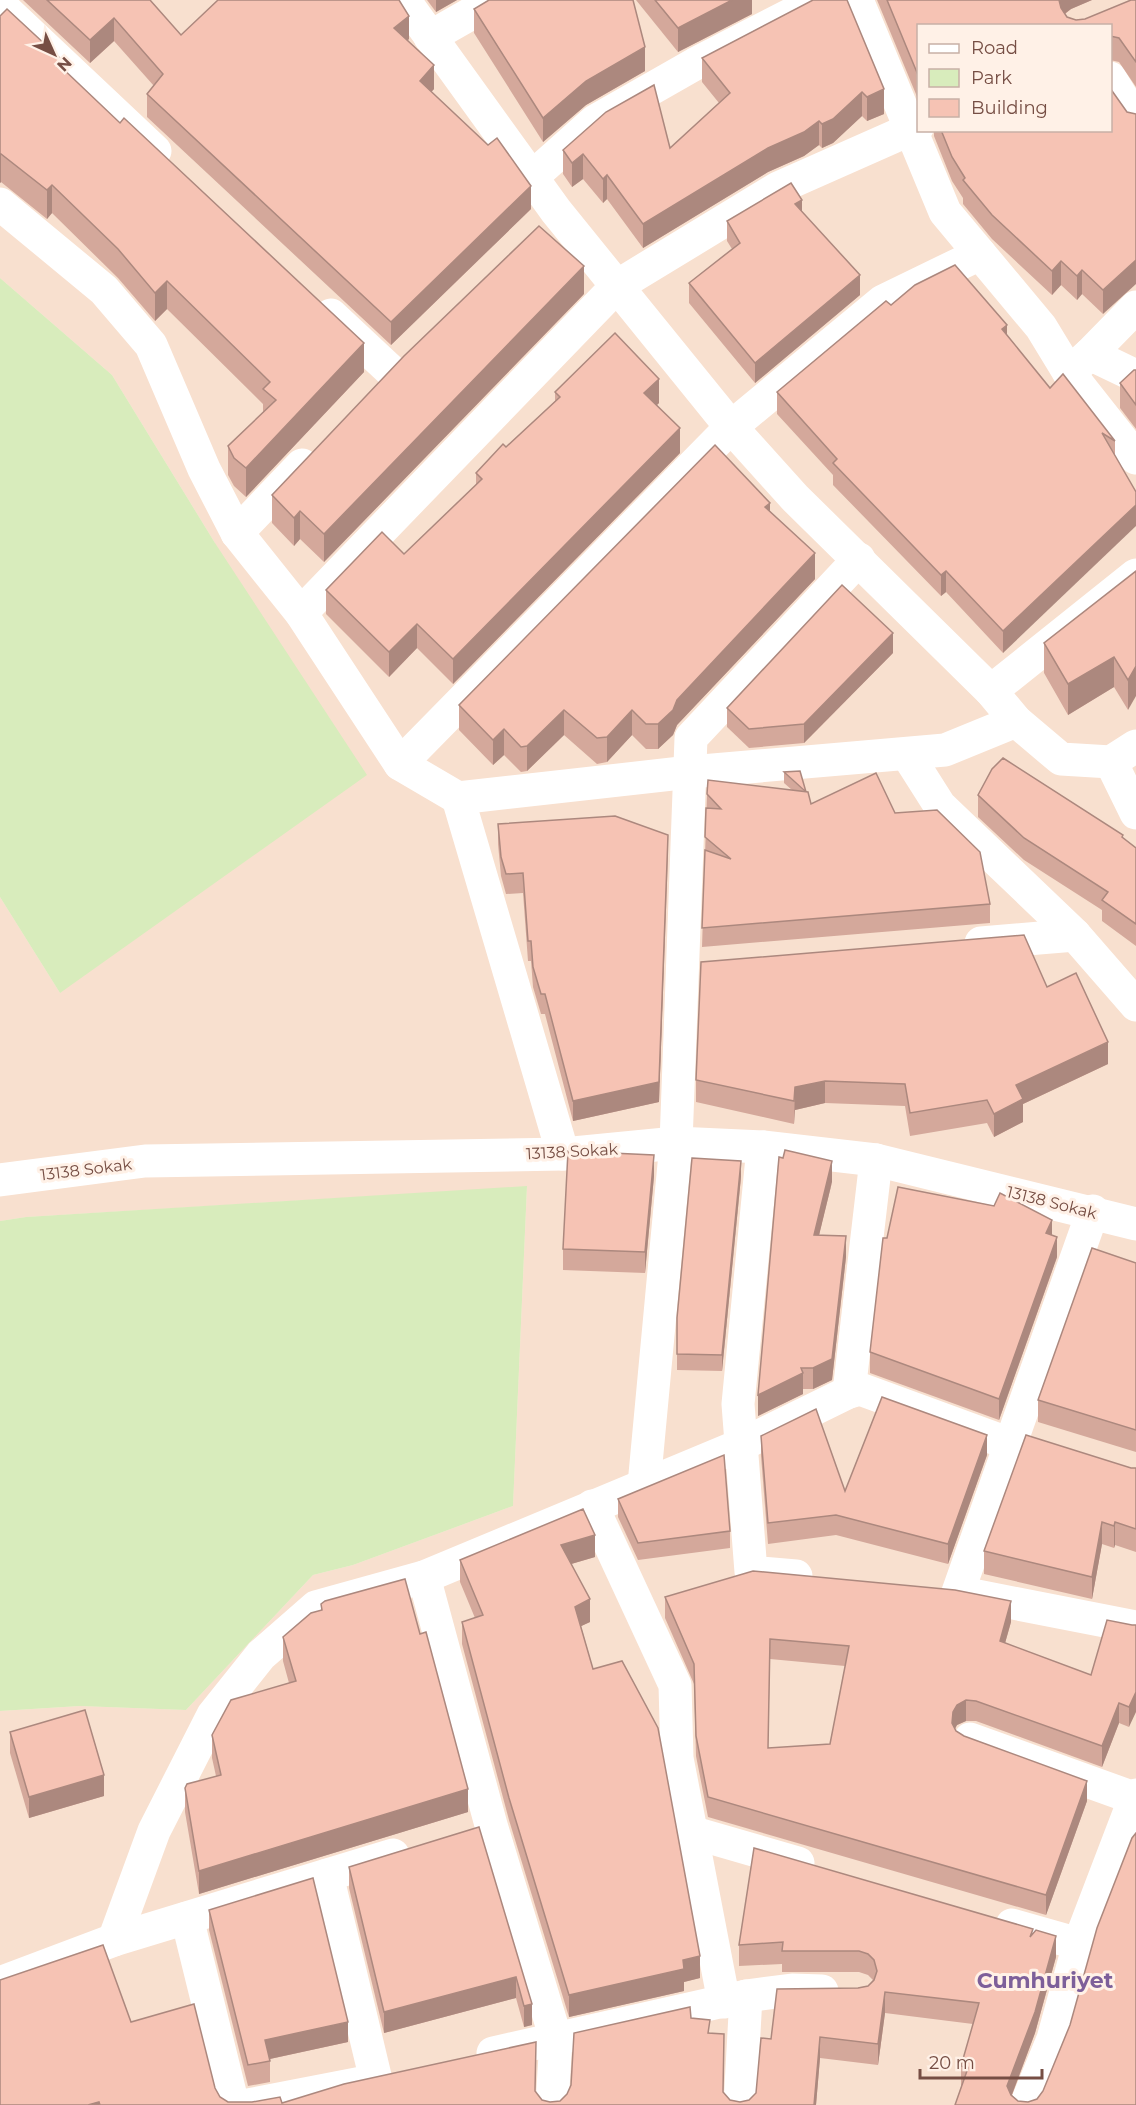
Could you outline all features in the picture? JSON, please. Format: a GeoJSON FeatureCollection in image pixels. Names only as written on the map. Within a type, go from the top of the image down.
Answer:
{"type":"FeatureCollection","features":[{"type":"Feature","properties":{"kind":"street"},"geometry":{"type":"LineString","coordinates":[[404,0],[556,211],[731,427],[795,498],[991,691],[1016,721],[1061,759],[1124,754],[1136,813]]}},
{"type":"Feature","properties":{"kind":"street"},"geometry":{"type":"LineString","coordinates":[[430,37],[495,0]]}},
{"type":"Feature","properties":{"kind":"street"},"geometry":{"type":"LineString","coordinates":[[531,178],[595,121],[695,64],[819,0]]}},
{"type":"Feature","properties":{"kind":"street"},"geometry":{"type":"LineString","coordinates":[[857,0],[915,128],[945,212],[1041,327],[1080,364],[1136,458]]}},
{"type":"Feature","properties":{"kind":"street"},"geometry":{"type":"LineString","coordinates":[[0,5],[174,168]]}},
{"type":"Feature","properties":{"kind":"street"},"geometry":{"type":"LineString","coordinates":[[1112,81],[1136,120]]}},
{"type":"Feature","properties":{"kind":"street"},"geometry":{"type":"LineString","coordinates":[[301,613],[617,286],[778,188],[915,128]]}},
{"type":"Feature","properties":{"kind":"street"},"geometry":{"type":"LineString","coordinates":[[0,204],[104,290],[151,345],[204,469],[237,533],[301,613],[400,764],[458,798],[690,772],[945,750],[1016,721]]}},
{"type":"Feature","properties":{"kind":"street"},"geometry":{"type":"LineString","coordinates":[[531,235],[556,211]]}},
{"type":"Feature","properties":{"kind":"street"},"geometry":{"type":"LineString","coordinates":[[400,764],[731,427],[883,301],[980,254]]}},
{"type":"Feature","properties":{"kind":"street"},"geometry":{"type":"LineString","coordinates":[[313,298],[391,371]]}},
{"type":"Feature","properties":{"kind":"street"},"geometry":{"type":"LineString","coordinates":[[1080,364],[1136,307]]}},
{"type":"Feature","properties":{"kind":"street"},"geometry":{"type":"LineString","coordinates":[[367,397],[416,347]]}},
{"type":"Feature","properties":{"kind":"street"},"geometry":{"type":"LineString","coordinates":[[1080,364],[1136,376]]}},
{"type":"Feature","properties":{"kind":"street"},"geometry":{"type":"LineString","coordinates":[[237,533],[326,439]]}},
{"type":"Feature","properties":{"kind":"street"},"geometry":{"type":"LineString","coordinates":[[644,1485],[695,966],[691,738],[859,559]]}},
{"type":"Feature","properties":{"kind":"street"},"geometry":{"type":"LineString","coordinates":[[991,691],[1136,575]]}},
{"type":"Feature","properties":{"kind":"street"},"geometry":{"type":"LineString","coordinates":[[907,754],[940,806],[1075,935],[1136,1005]]}},
{"type":"Feature","properties":{"kind":"street"},"geometry":{"type":"LineString","coordinates":[[458,798],[563,1154]]}},
{"type":"Feature","properties":{"kind":"street"},"geometry":{"type":"LineString","coordinates":[[957,945],[1075,935]]}},
{"type":"Feature","properties":{"kind":"street","name":"13138 Sokak"},"geometry":{"type":"LineString","coordinates":[[0,1180],[145,1161],[563,1154],[676,1143],[763,1147],[876,1160],[1093,1211],[1136,1224]]}},
{"type":"Feature","properties":{"kind":"street"},"geometry":{"type":"LineString","coordinates":[[752,1572],[738,1404],[763,1147]]}},
{"type":"Feature","properties":{"kind":"street"},"geometry":{"type":"LineString","coordinates":[[849,1392],[876,1160]]}},
{"type":"Feature","properties":{"kind":"street"},"geometry":{"type":"LineString","coordinates":[[958,1592],[1093,1211]]}},
{"type":"Feature","properties":{"kind":"street"},"geometry":{"type":"LineString","coordinates":[[114,1940],[154,1831],[213,1715],[261,1655],[316,1607],[424,1577],[741,1445],[849,1392],[860,1389],[1012,1439],[1047,1444]]}},
{"type":"Feature","properties":{"kind":"street"},"geometry":{"type":"LineString","coordinates":[[592,1506],[675,1685],[677,1758],[691,1832],[735,1999],[740,2105]]}},
{"type":"Feature","properties":{"kind":"street"},"geometry":{"type":"LineString","coordinates":[[717,1582],[752,1572],[820,1579]]}},
{"type":"Feature","properties":{"kind":"street"},"geometry":{"type":"LineString","coordinates":[[424,1577],[491,1825],[556,2039],[552,2105]]}},
{"type":"Feature","properties":{"kind":"street"},"geometry":{"type":"LineString","coordinates":[[924,1589],[958,1592],[1136,1627]]}},
{"type":"Feature","properties":{"kind":"street"},"geometry":{"type":"LineString","coordinates":[[638,1606],[672,1596]]}},
{"type":"Feature","properties":{"kind":"street"},"geometry":{"type":"LineString","coordinates":[[970,1738],[1135,1797],[1079,1944],[1053,2039],[1026,2105]]}},
{"type":"Feature","properties":{"kind":"street"},"geometry":{"type":"LineString","coordinates":[[458,1835],[491,1825]]}},
{"type":"Feature","properties":{"kind":"street"},"geometry":{"type":"LineString","coordinates":[[691,1832],[828,1872]]}},
{"type":"Feature","properties":{"kind":"street"},"geometry":{"type":"LineString","coordinates":[[0,1983],[114,1940],[425,1845]]}},
{"type":"Feature","properties":{"kind":"street"},"geometry":{"type":"LineString","coordinates":[[327,1875],[376,2080]]}},
{"type":"Feature","properties":{"kind":"street"},"geometry":{"type":"LineString","coordinates":[[187,1918],[233,2105]]}},
{"type":"Feature","properties":{"kind":"street"},"geometry":{"type":"LineString","coordinates":[[988,1918],[1079,1944]]}},
{"type":"Feature","properties":{"kind":"street"},"geometry":{"type":"LineString","coordinates":[[466,2060],[735,1999],[792,1990],[847,1991]]}},
{"type":"Feature","properties":{"kind":"street"},"geometry":{"type":"LineString","coordinates":[[248,2105],[409,2073]]}},
{"type":"Feature","properties":{"kind":"shaded area"},"geometry":{"type":"Polygon","coordinates":[[[0,0],[1136,0],[1136,2105],[0,2105],[0,1711],[80,1706],[186,1710],[313,1575],[353,1565],[513,1506],[527,1187],[26,1217],[0,1221],[0,897],[60,993],[215,543],[112,375],[0,278],[0,0]]]}},
{"type":"Feature","properties":{"kind":"green space"},"geometry":{"type":"Polygon","coordinates":[[[0,278],[112,375],[215,543],[367,775],[60,993],[0,897],[0,278]]]}},
{"type":"Feature","properties":{"kind":"green space"},"geometry":{"type":"Polygon","coordinates":[[[527,1186],[513,1506],[353,1565],[313,1575],[186,1710],[80,1706],[0,1711],[0,1221],[26,1217],[527,1186]]]}},
{"type":"Feature","properties":{"kind":"building"},"geometry":{"type":"Polygon","coordinates":[[[47,0],[150,0],[181,35],[218,0],[399,0],[409,16],[394,28],[434,65],[420,81],[488,145],[497,138],[531,186],[391,322],[147,94],[163,74],[114,18],[90,40],[47,0]]]}},
{"type":"Feature","properties":{"kind":"building"},"geometry":{"type":"Polygon","coordinates":[[[489,0],[633,0],[645,47],[586,81],[543,118],[474,9],[489,0]]]}},
{"type":"Feature","properties":{"kind":"building"},"geometry":{"type":"Polygon","coordinates":[[[655,0],[732,0],[678,28],[655,0]]]}},
{"type":"Feature","properties":{"kind":"building"},"geometry":{"type":"Polygon","coordinates":[[[813,0],[847,0],[884,89],[867,97],[862,92],[833,119],[822,124],[819,121],[804,132],[768,148],[643,224],[607,175],[603,179],[583,154],[572,163],[563,150],[606,112],[654,85],[670,148],[730,93],[702,58],[813,0]]]}},
{"type":"Feature","properties":{"kind":"building"},"geometry":{"type":"Polygon","coordinates":[[[887,0],[1059,0],[1067,17],[1076,20],[1085,19],[1136,0],[1136,62],[1119,38],[1112,36],[1112,24],[917,24],[917,73],[887,0]]]}},
{"type":"Feature","properties":{"kind":"building"},"geometry":{"type":"Polygon","coordinates":[[[7,9],[62,60],[58,64],[120,123],[124,118],[364,343],[246,468],[234,458],[228,446],[276,400],[263,389],[270,382],[167,281],[155,293],[118,249],[52,185],[47,190],[0,155],[0,16],[7,9]]]}},
{"type":"Feature","properties":{"kind":"building"},"geometry":{"type":"Polygon","coordinates":[[[1112,91],[1127,112],[1136,114],[1136,260],[1103,290],[1082,270],[1077,276],[1061,261],[1052,271],[992,215],[963,180],[965,178],[952,157],[942,132],[1112,132],[1112,91]]]}},
{"type":"Feature","properties":{"kind":"building"},"geometry":{"type":"Polygon","coordinates":[[[791,183],[802,200],[795,204],[860,275],[755,363],[689,283],[740,243],[727,221],[791,183]]]}},
{"type":"Feature","properties":{"kind":"building"},"geometry":{"type":"Polygon","coordinates":[[[539,226],[584,266],[324,534],[300,511],[294,518],[272,495],[404,356],[539,226]]]}},
{"type":"Feature","properties":{"kind":"building"},"geometry":{"type":"Polygon","coordinates":[[[955,265],[1007,325],[1002,329],[1050,388],[1063,374],[1115,441],[1102,433],[1136,492],[1136,505],[1003,631],[946,571],[941,575],[833,463],[837,459],[777,392],[886,301],[891,305],[915,285],[955,265]]]}},
{"type":"Feature","properties":{"kind":"building"},"geometry":{"type":"Polygon","coordinates":[[[615,333],[659,379],[644,393],[680,428],[453,659],[417,624],[389,652],[326,590],[382,532],[404,554],[482,479],[476,473],[503,444],[506,447],[560,397],[555,392],[615,333]]]}},
{"type":"Feature","properties":{"kind":"building"},"geometry":{"type":"Polygon","coordinates":[[[1136,370],[1136,405],[1120,383],[1136,370]]]}},
{"type":"Feature","properties":{"kind":"building"},"geometry":{"type":"Polygon","coordinates":[[[715,445],[770,503],[765,507],[815,553],[677,700],[673,710],[658,724],[646,724],[632,710],[607,737],[597,738],[564,710],[527,746],[521,747],[504,729],[493,740],[459,705],[715,445]]]}},
{"type":"Feature","properties":{"kind":"building"},"geometry":{"type":"Polygon","coordinates":[[[1136,571],[1136,666],[1128,680],[1114,657],[1068,684],[1044,643],[1136,571]]]}},
{"type":"Feature","properties":{"kind":"building"},"geometry":{"type":"Polygon","coordinates":[[[842,585],[893,633],[804,724],[749,729],[727,708],[842,585]]]}},
{"type":"Feature","properties":{"kind":"building"},"geometry":{"type":"Polygon","coordinates":[[[1003,758],[1123,835],[1122,837],[1136,848],[1136,924],[1102,900],[1108,892],[1024,838],[978,795],[992,769],[1003,758]]]}},
{"type":"Feature","properties":{"kind":"building"},"geometry":{"type":"Polygon","coordinates":[[[800,771],[806,792],[784,772],[800,771]]]}},
{"type":"Feature","properties":{"kind":"building"},"geometry":{"type":"Polygon","coordinates":[[[876,773],[895,813],[937,810],[980,852],[990,904],[702,928],[705,850],[731,859],[705,837],[706,808],[721,809],[707,794],[708,780],[808,792],[811,804],[876,773]]]}},
{"type":"Feature","properties":{"kind":"building"},"geometry":{"type":"Polygon","coordinates":[[[615,816],[668,835],[659,1082],[573,1101],[545,994],[541,994],[533,967],[531,941],[528,941],[523,873],[506,874],[501,857],[498,824],[615,816]]]}},
{"type":"Feature","properties":{"kind":"building"},"geometry":{"type":"Polygon","coordinates":[[[1024,935],[1047,987],[1076,973],[1108,1042],[1016,1085],[1023,1099],[994,1114],[987,1100],[910,1113],[905,1084],[825,1081],[795,1087],[794,1101],[696,1080],[701,962],[1024,935]]]}},
{"type":"Feature","properties":{"kind":"building"},"geometry":{"type":"Polygon","coordinates":[[[785,1150],[832,1161],[814,1235],[846,1236],[832,1359],[813,1368],[801,1368],[803,1373],[758,1395],[779,1157],[783,1158],[785,1150]]]}},
{"type":"Feature","properties":{"kind":"building"},"geometry":{"type":"Polygon","coordinates":[[[568,1151],[654,1155],[645,1252],[563,1249],[568,1151]]]}},
{"type":"Feature","properties":{"kind":"building"},"geometry":{"type":"Polygon","coordinates":[[[692,1158],[741,1161],[722,1355],[677,1354],[677,1318],[692,1158]]]}},
{"type":"Feature","properties":{"kind":"building"},"geometry":{"type":"Polygon","coordinates":[[[898,1187],[994,1206],[1000,1193],[1052,1220],[1046,1233],[1057,1237],[999,1399],[870,1352],[883,1238],[887,1238],[898,1187]]]}},
{"type":"Feature","properties":{"kind":"building"},"geometry":{"type":"Polygon","coordinates":[[[1092,1248],[1136,1263],[1136,1430],[1038,1400],[1092,1248]]]}},
{"type":"Feature","properties":{"kind":"building"},"geometry":{"type":"Polygon","coordinates":[[[882,1397],[987,1435],[948,1544],[836,1515],[768,1523],[761,1436],[816,1409],[845,1491],[882,1397]]]}},
{"type":"Feature","properties":{"kind":"building"},"geometry":{"type":"Polygon","coordinates":[[[1026,1435],[1136,1468],[1136,1529],[1115,1522],[1114,1526],[1102,1522],[1092,1577],[984,1551],[1026,1435]]]}},
{"type":"Feature","properties":{"kind":"building"},"geometry":{"type":"Polygon","coordinates":[[[724,1455],[730,1531],[638,1543],[618,1499],[724,1455]]]}},
{"type":"Feature","properties":{"kind":"building"},"geometry":{"type":"Polygon","coordinates":[[[583,1509],[595,1535],[561,1545],[590,1599],[575,1607],[593,1669],[622,1661],[658,1728],[700,1956],[683,1960],[684,1969],[569,1995],[509,1798],[462,1622],[483,1615],[460,1560],[583,1509]]]}},
{"type":"Feature","properties":{"kind":"building"},"geometry":{"type":"Polygon","coordinates":[[[753,1571],[955,1590],[1011,1601],[1000,1641],[1091,1675],[1107,1620],[1136,1625],[1136,1692],[1129,1707],[1119,1703],[1102,1746],[976,1701],[966,1700],[957,1705],[953,1712],[952,1723],[956,1731],[964,1736],[1087,1781],[1046,1895],[708,1797],[696,1736],[694,1664],[665,1597],[753,1571]],[[770,1639],[768,1748],[830,1744],[849,1646],[770,1639]]]}},
{"type":"Feature","properties":{"kind":"building"},"geometry":{"type":"Polygon","coordinates":[[[405,1579],[420,1634],[426,1632],[468,1789],[199,1871],[185,1788],[187,1784],[221,1775],[212,1735],[231,1700],[296,1681],[283,1637],[311,1613],[322,1610],[321,1604],[325,1601],[405,1579]]]}},
{"type":"Feature","properties":{"kind":"building"},"geometry":{"type":"Polygon","coordinates":[[[85,1710],[104,1775],[29,1797],[10,1732],[85,1710]]]}},
{"type":"Feature","properties":{"kind":"building"},"geometry":{"type":"Polygon","coordinates":[[[479,1827],[532,2004],[524,2006],[516,1977],[384,2012],[349,1867],[479,1827]]]}},
{"type":"Feature","properties":{"kind":"building"},"geometry":{"type":"Polygon","coordinates":[[[1136,1833],[1136,2105],[955,2105],[968,2068],[961,2066],[979,2003],[885,1992],[878,2044],[820,2037],[814,2105],[100,2105],[99,2102],[88,2105],[0,2105],[0,1980],[103,1945],[131,2022],[194,2004],[215,2088],[220,2097],[228,2102],[252,2102],[280,2097],[282,2103],[344,2084],[536,2042],[535,2091],[542,2100],[560,2101],[567,2094],[571,2085],[574,2033],[690,2007],[691,2018],[710,2020],[708,2033],[724,2034],[723,2092],[730,2100],[740,2102],[749,2100],[756,2093],[761,2038],[771,2039],[777,1989],[858,1988],[868,1986],[874,1980],[877,1971],[874,1960],[868,1954],[859,1951],[782,1951],[783,1942],[739,1945],[754,1848],[1033,1929],[1030,1937],[1036,1930],[1056,1936],[1035,2012],[1007,2086],[1011,2095],[1018,2101],[1028,2102],[1037,2099],[1043,2091],[1070,2025],[1097,1928],[1132,1838],[1136,1833]]]}},
{"type":"Feature","properties":{"kind":"building"},"geometry":{"type":"Polygon","coordinates":[[[313,1878],[348,2022],[265,2040],[270,2061],[248,2065],[209,1910],[313,1878]]]}},
{"type":"Feature","properties":{"kind":"district","name":"Cumhuriyet"},"geometry":{"type":"Point","coordinates":[1045,1980]}}]}
